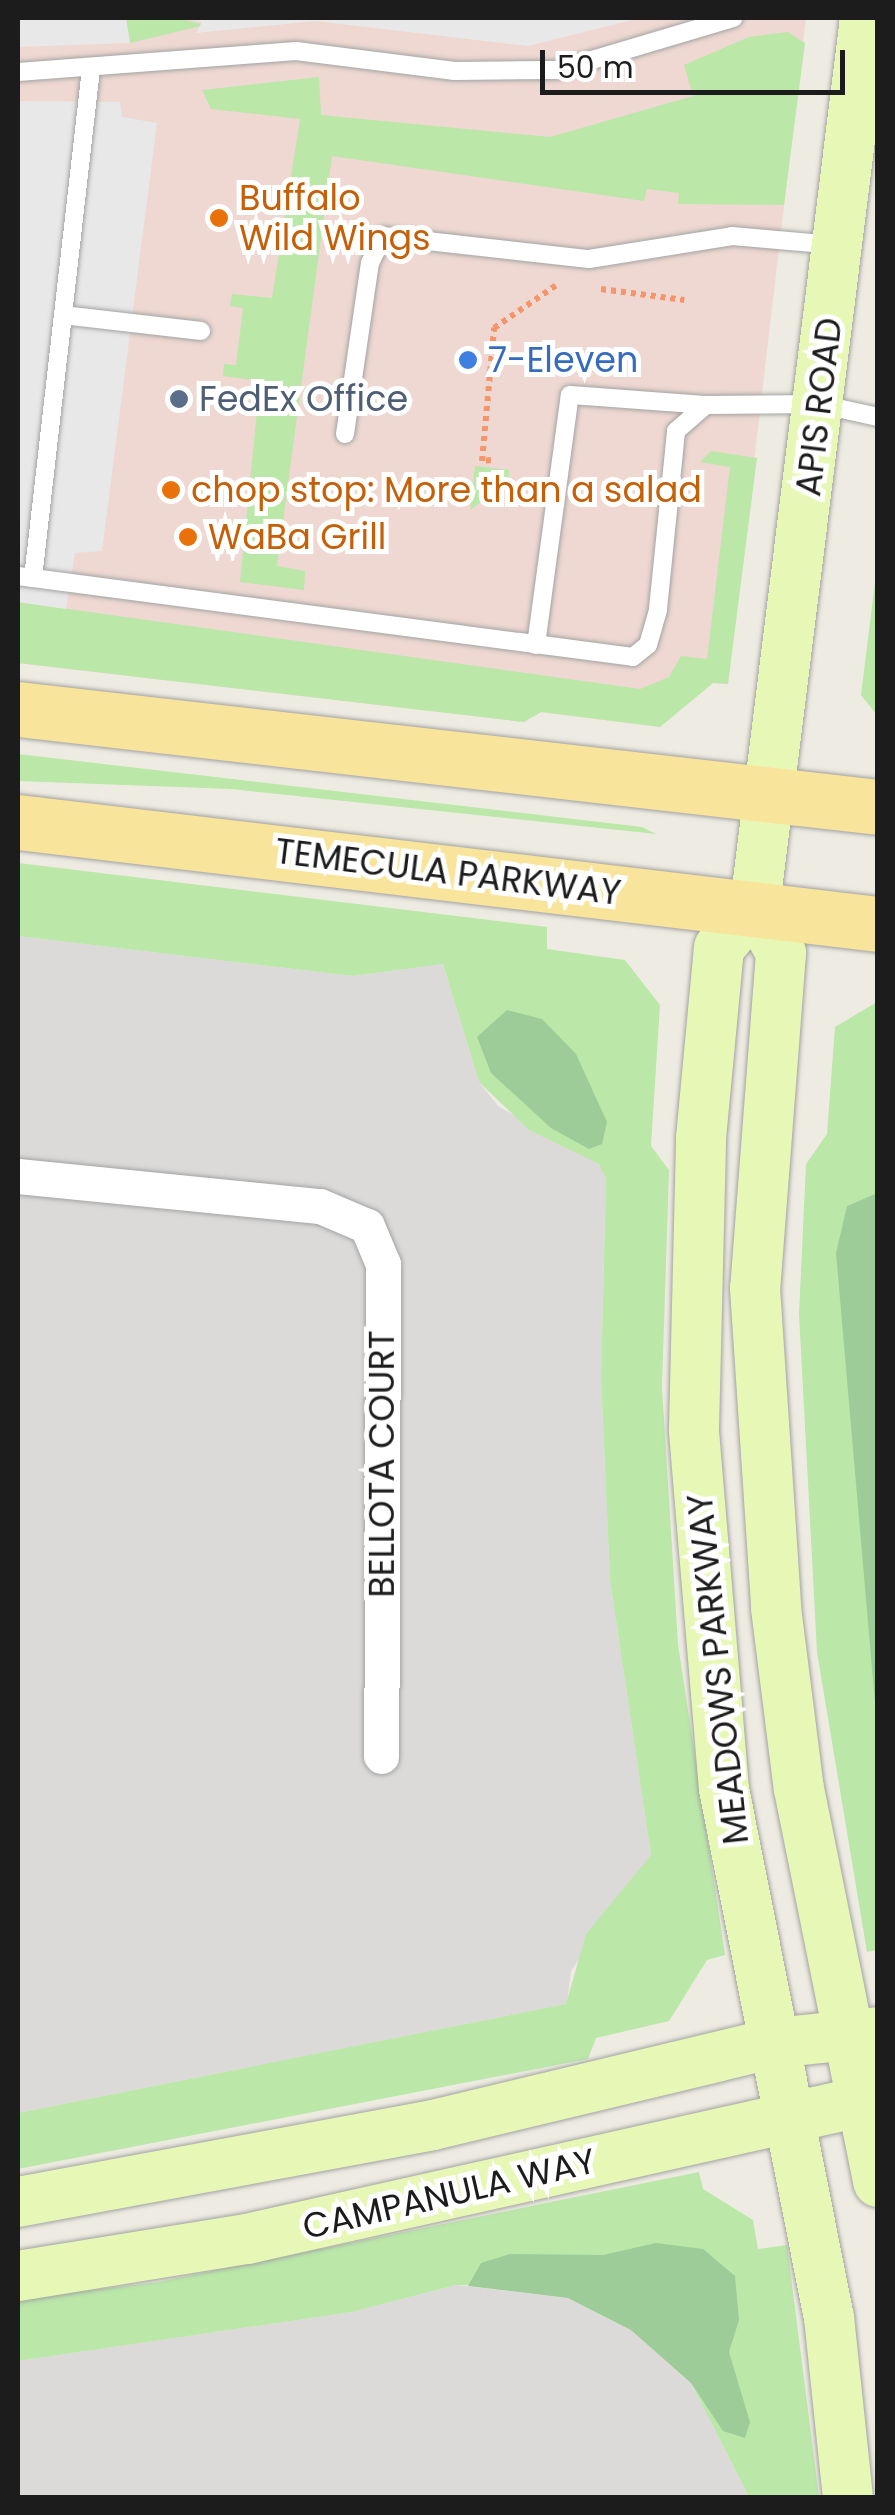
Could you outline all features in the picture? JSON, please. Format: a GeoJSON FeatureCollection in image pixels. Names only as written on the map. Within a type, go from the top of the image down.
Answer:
{"type":"FeatureCollection","features":[{"type":"Feature","properties":{"kind":"main road","name":"APIS ROAD"},"geometry":{"type":"LineString","coordinates":[[770,796],[865,18]]}},
{"type":"Feature","properties":{"kind":"main road"},"geometry":{"type":"LineString","coordinates":[[18,708],[878,808]]}},
{"type":"Feature","properties":{"kind":"main road"},"geometry":{"type":"LineString","coordinates":[[756,906],[770,796]]}},
{"type":"Feature","properties":{"kind":"main road","name":"TEMECULA PARKWAY"},"geometry":{"type":"LineString","coordinates":[[18,822],[756,906],[878,924]]}},
{"type":"Feature","properties":{"kind":"main road","name":"MEADOWS PARKWAY"},"geometry":{"type":"LineString","coordinates":[[848,2498],[828,2318],[724,1788],[694,1429],[719,948],[756,906],[781,953],[755,1288],[759,1430],[799,1789],[862,2034],[878,2182]]}},
{"type":"Feature","properties":{"kind":"main road","name":"CAMPANULA WAY"},"geometry":{"type":"LineString","coordinates":[[18,2202],[434,2125],[774,2043],[862,2034]]}},
{"type":"Feature","properties":{"kind":"main road","name":"CAMPANULA WAY"},"geometry":{"type":"LineString","coordinates":[[18,2276],[247,2240],[871,2099]]}},
{"type":"Feature","properties":{"kind":"street","name":"BELLOTA COURT"},"geometry":{"type":"LineString","coordinates":[[18,1176],[320,1206],[368,1226],[383,1264],[380,1756]]}},
{"type":"Feature","properties":{"kind":"lane"},"geometry":{"type":"LineString","coordinates":[[674,38],[676,18]]}},
{"type":"Feature","properties":{"kind":"lane"},"geometry":{"type":"LineString","coordinates":[[18,72],[91,70],[296,51],[508,73],[558,70],[733,18]]}},
{"type":"Feature","properties":{"kind":"lane"},"geometry":{"type":"LineString","coordinates":[[91,70],[63,315],[25,577],[634,657],[648,645],[676,430],[706,406]]}},
{"type":"Feature","properties":{"kind":"lane"},"geometry":{"type":"LineString","coordinates":[[344,434],[370,263],[383,236],[589,260],[732,236],[840,245]]}},
{"type":"Feature","properties":{"kind":"lane"},"geometry":{"type":"LineString","coordinates":[[63,315],[201,331]]}},
{"type":"Feature","properties":{"kind":"lane"},"geometry":{"type":"LineString","coordinates":[[536,645],[570,395],[706,406],[819,404],[878,417]]}},
{"type":"Feature","properties":{"kind":"path"},"geometry":{"type":"LineString","coordinates":[[490,460],[482,460],[494,328],[559,283],[571,285]]}},
{"type":"Feature","properties":{"kind":"path"},"geometry":{"type":"LineString","coordinates":[[588,287],[684,300]]}},
{"type":"Feature","properties":{"kind":"shaded area"},"geometry":{"type":"Polygon","coordinates":[[[18,18],[806,18],[728,684],[713,683],[660,727],[541,712],[524,722],[18,663],[18,18]]]}},
{"type":"Feature","properties":{"kind":"shaded area"},"geometry":{"type":"Polygon","coordinates":[[[18,18],[126,18],[130,43],[18,47],[18,18]]]}},
{"type":"Feature","properties":{"kind":"shaded area"},"geometry":{"type":"Polygon","coordinates":[[[177,18],[640,18],[528,46],[315,21],[196,33],[202,22],[177,18]]]}},
{"type":"Feature","properties":{"kind":"shaded area"},"geometry":{"type":"Polygon","coordinates":[[[18,101],[120,102],[122,117],[157,123],[102,551],[75,553],[66,609],[18,602],[18,101]]]}},
{"type":"Feature","properties":{"kind":"shaded area"},"geometry":{"type":"Polygon","coordinates":[[[18,936],[353,976],[443,964],[479,1082],[498,1106],[599,1164],[606,1177],[601,1377],[610,1580],[651,1855],[571,1971],[567,2004],[18,2113],[18,936]]]}},
{"type":"Feature","properties":{"kind":"shaded area"},"geometry":{"type":"Polygon","coordinates":[[[456,2285],[568,2298],[631,2330],[691,2383],[749,2497],[18,2497],[18,2361],[352,2312],[456,2285]]]}},
{"type":"Feature","properties":{"kind":"green space"},"geometry":{"type":"Polygon","coordinates":[[[126,18],[177,18],[205,25],[130,43],[126,18]]]}},
{"type":"Feature","properties":{"kind":"green space"},"geometry":{"type":"Polygon","coordinates":[[[788,32],[805,43],[784,205],[678,204],[679,193],[647,189],[644,201],[332,156],[277,566],[305,571],[304,590],[240,582],[260,381],[223,376],[224,364],[236,365],[243,308],[230,306],[232,294],[272,298],[300,119],[211,109],[202,90],[319,77],[321,115],[550,137],[693,96],[684,65],[749,37],[788,32]]]}},
{"type":"Feature","properties":{"kind":"green space"},"geometry":{"type":"Polygon","coordinates":[[[711,451],[757,458],[728,684],[713,683],[660,727],[541,712],[524,722],[18,663],[18,602],[640,689],[669,677],[681,656],[707,659],[730,467],[700,462],[711,451]]]}},
{"type":"Feature","properties":{"kind":"green space"},"geometry":{"type":"Polygon","coordinates":[[[475,466],[509,470],[509,481],[470,510],[475,466]]]}},
{"type":"Feature","properties":{"kind":"green space"},"geometry":{"type":"Polygon","coordinates":[[[877,566],[875,675],[877,715],[861,695],[877,566]]]}},
{"type":"Feature","properties":{"kind":"green space"},"geometry":{"type":"Polygon","coordinates":[[[18,754],[642,827],[656,834],[231,789],[18,781],[18,754]]]}},
{"type":"Feature","properties":{"kind":"green space"},"geometry":{"type":"Polygon","coordinates":[[[18,863],[547,927],[547,949],[625,960],[660,1005],[651,1146],[669,1170],[662,1387],[678,1644],[725,1955],[707,1960],[669,2021],[596,2038],[588,2059],[18,2169],[18,2113],[566,2004],[586,1934],[651,1855],[610,1580],[601,1377],[606,1178],[599,1164],[529,1130],[479,1082],[443,964],[353,976],[18,936],[18,863]]]}},
{"type":"Feature","properties":{"kind":"green space"},"geometry":{"type":"Polygon","coordinates":[[[877,1002],[877,1193],[847,1206],[837,1253],[878,1726],[877,1950],[867,1952],[817,1652],[799,1314],[806,1164],[827,1134],[835,1027],[877,1002]]]}},
{"type":"Feature","properties":{"kind":"green space"},"geometry":{"type":"Polygon","coordinates":[[[507,1010],[542,1019],[576,1054],[607,1122],[602,1144],[589,1149],[551,1128],[491,1073],[477,1037],[507,1010]]]}},
{"type":"Feature","properties":{"kind":"green space"},"geometry":{"type":"Polygon","coordinates":[[[877,1193],[877,1726],[836,1253],[847,1206],[877,1193]]]}},
{"type":"Feature","properties":{"kind":"green space"},"geometry":{"type":"Polygon","coordinates":[[[699,2172],[703,2189],[753,2220],[758,2249],[787,2245],[819,2497],[749,2497],[691,2383],[631,2330],[568,2298],[515,2286],[456,2285],[352,2312],[18,2361],[18,2299],[158,2282],[699,2172]]]}},
{"type":"Feature","properties":{"kind":"green space"},"geometry":{"type":"Polygon","coordinates":[[[656,2243],[703,2249],[735,2276],[739,2320],[729,2352],[750,2422],[745,2438],[723,2431],[691,2383],[631,2330],[568,2298],[468,2286],[481,2263],[510,2254],[603,2255],[656,2243]]]}},
{"type":"Feature","properties":{"kind":"place","name":"Buffalo Wild Wings"},"geometry":{"type":"Point","coordinates":[219,218]}},
{"type":"Feature","properties":{"kind":"place","name":"7-Eleven"},"geometry":{"type":"Point","coordinates":[468,360]}},
{"type":"Feature","properties":{"kind":"place","name":"FedEx Office"},"geometry":{"type":"Point","coordinates":[179,399]}},
{"type":"Feature","properties":{"kind":"place","name":"chop stop: More than a salad"},"geometry":{"type":"Point","coordinates":[171,490]}},
{"type":"Feature","properties":{"kind":"place","name":"WaBa Grill"},"geometry":{"type":"Point","coordinates":[188,537]}}]}
